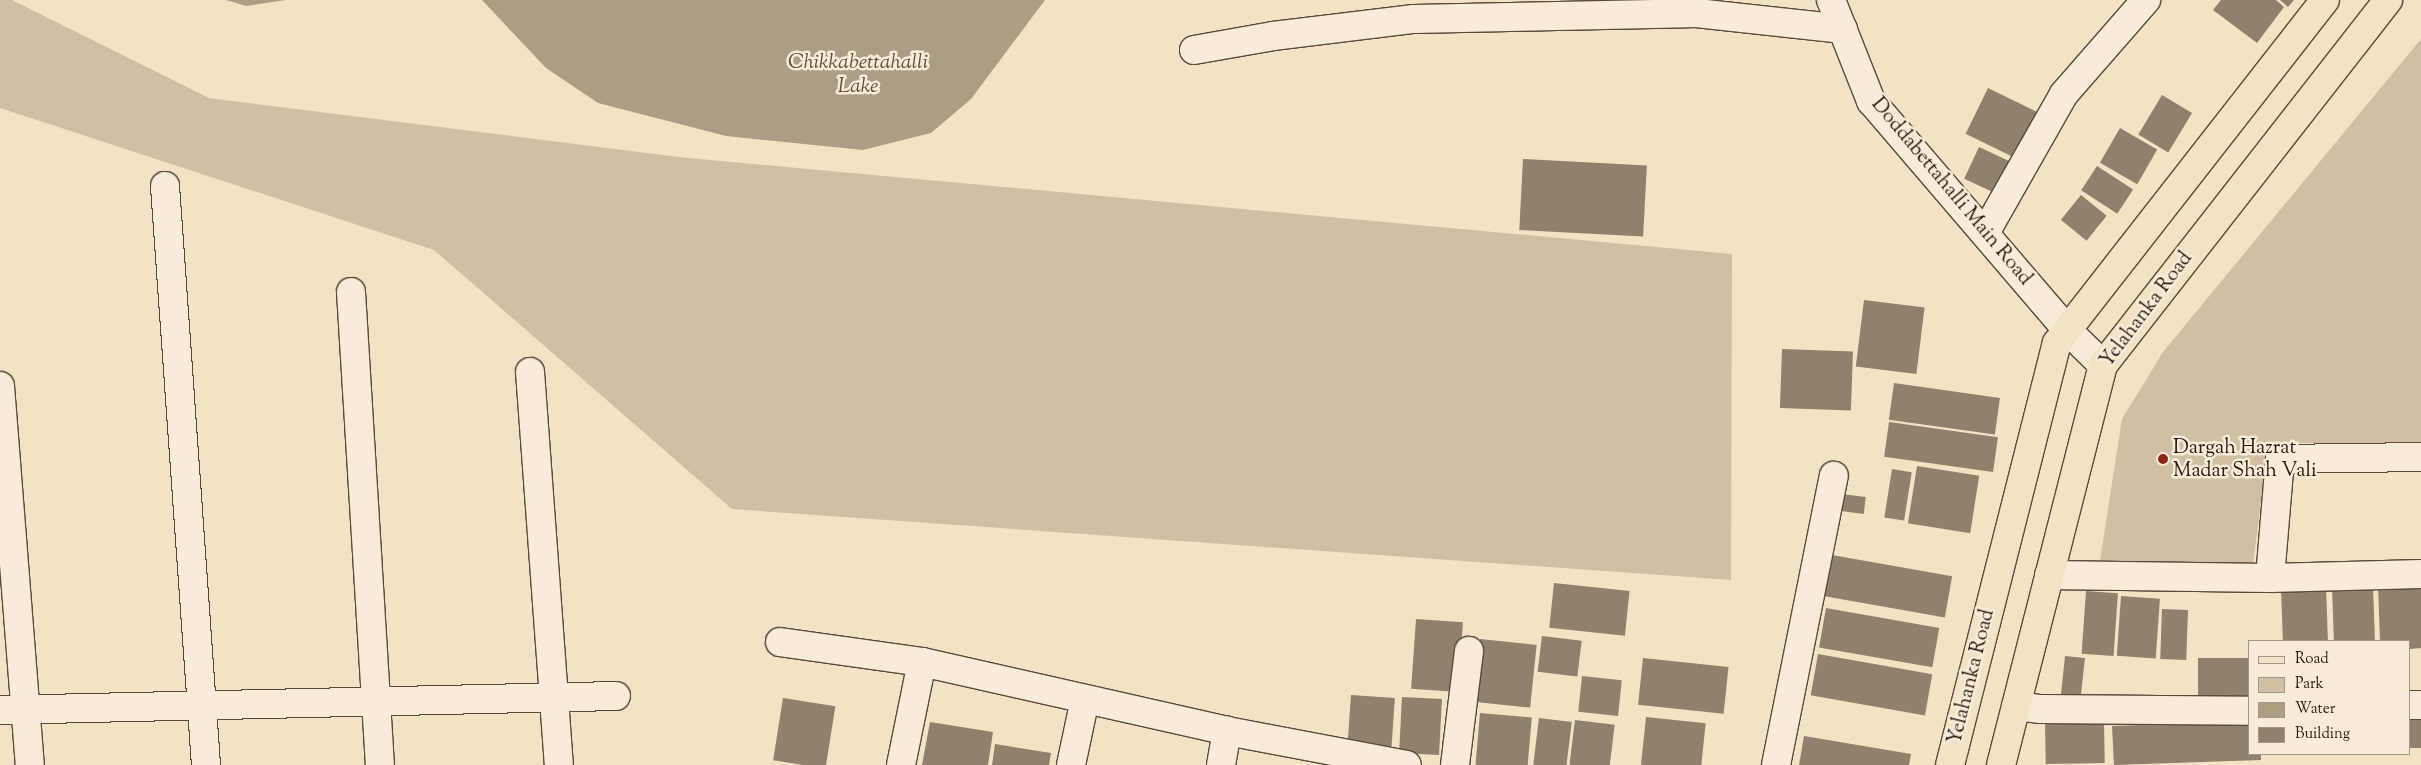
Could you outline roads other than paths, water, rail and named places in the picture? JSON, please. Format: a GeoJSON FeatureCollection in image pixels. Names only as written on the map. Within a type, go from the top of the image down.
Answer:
{"type":"FeatureCollection","features":[{"type":"Feature","properties":{"kind":"main road","name":"Yelahanka Road"},"geometry":{"type":"LineString","coordinates":[[1950,765],[2057,343],[2325,0]]}},
{"type":"Feature","properties":{"kind":"main road","name":"Yelahanka Road"},"geometry":{"type":"LineString","coordinates":[[2001,765],[2102,365],[2388,0]]}},
{"type":"Feature","properties":{"kind":"street","name":"Doddabettahalli Main Road"},"geometry":{"type":"LineString","coordinates":[[1831,0],[1871,101],[2067,330],[2102,365]]}},
{"type":"Feature","properties":{"kind":"street"},"geometry":{"type":"LineString","coordinates":[[1985,233],[2064,94],[2146,0]]}},
{"type":"Feature","properties":{"kind":"street"},"geometry":{"type":"LineString","coordinates":[[1194,50],[1273,36],[1414,19],[1696,13],[1843,29]]}},
{"type":"Feature","properties":{"kind":"street"},"geometry":{"type":"LineString","coordinates":[[164,186],[206,765]]}},
{"type":"Feature","properties":{"kind":"street"},"geometry":{"type":"LineString","coordinates":[[350,292],[380,765]]}},
{"type":"Feature","properties":{"kind":"street"},"geometry":{"type":"LineString","coordinates":[[530,372],[559,765]]}},
{"type":"Feature","properties":{"kind":"street"},"geometry":{"type":"LineString","coordinates":[[0,386],[13,709],[30,765]]}},
{"type":"Feature","properties":{"kind":"street"},"geometry":{"type":"LineString","coordinates":[[2270,578],[2280,459],[2421,457]]}},
{"type":"Feature","properties":{"kind":"street"},"geometry":{"type":"LineString","coordinates":[[1776,765],[1834,476]]}},
{"type":"Feature","properties":{"kind":"street"},"geometry":{"type":"LineString","coordinates":[[2049,575],[2270,578],[2421,574]]}},
{"type":"Feature","properties":{"kind":"street"},"geometry":{"type":"LineString","coordinates":[[780,642],[922,662],[1227,731],[1407,765]]}},
{"type":"Feature","properties":{"kind":"street"},"geometry":{"type":"LineString","coordinates":[[1455,765],[1469,651]]}},
{"type":"Feature","properties":{"kind":"street"},"geometry":{"type":"LineString","coordinates":[[901,765],[922,662]]}},
{"type":"Feature","properties":{"kind":"street"},"geometry":{"type":"LineString","coordinates":[[13,709],[616,696]]}},
{"type":"Feature","properties":{"kind":"street"},"geometry":{"type":"LineString","coordinates":[[1071,765],[1085,699]]}},
{"type":"Feature","properties":{"kind":"street"},"geometry":{"type":"LineString","coordinates":[[2016,706],[2041,709],[2248,711]]}},
{"type":"Feature","properties":{"kind":"street"},"geometry":{"type":"LineString","coordinates":[[1221,765],[1227,731]]}},
{"type":"Feature","properties":{"kind":"water"},"geometry":{"type":"Polygon","coordinates":[[[226,0],[286,0],[246,6],[226,0]]]}},
{"type":"Feature","properties":{"kind":"water","name":"Chikkabettahalli Lake"},"geometry":{"type":"Polygon","coordinates":[[[482,0],[1045,0],[971,99],[931,133],[863,150],[726,136],[598,103],[546,68],[482,0]]]}},
{"type":"Feature","properties":{"kind":"place","name":"Dargah Hazrat Madar Shah Vali"},"geometry":{"type":"Point","coordinates":[2163,459]}}]}
